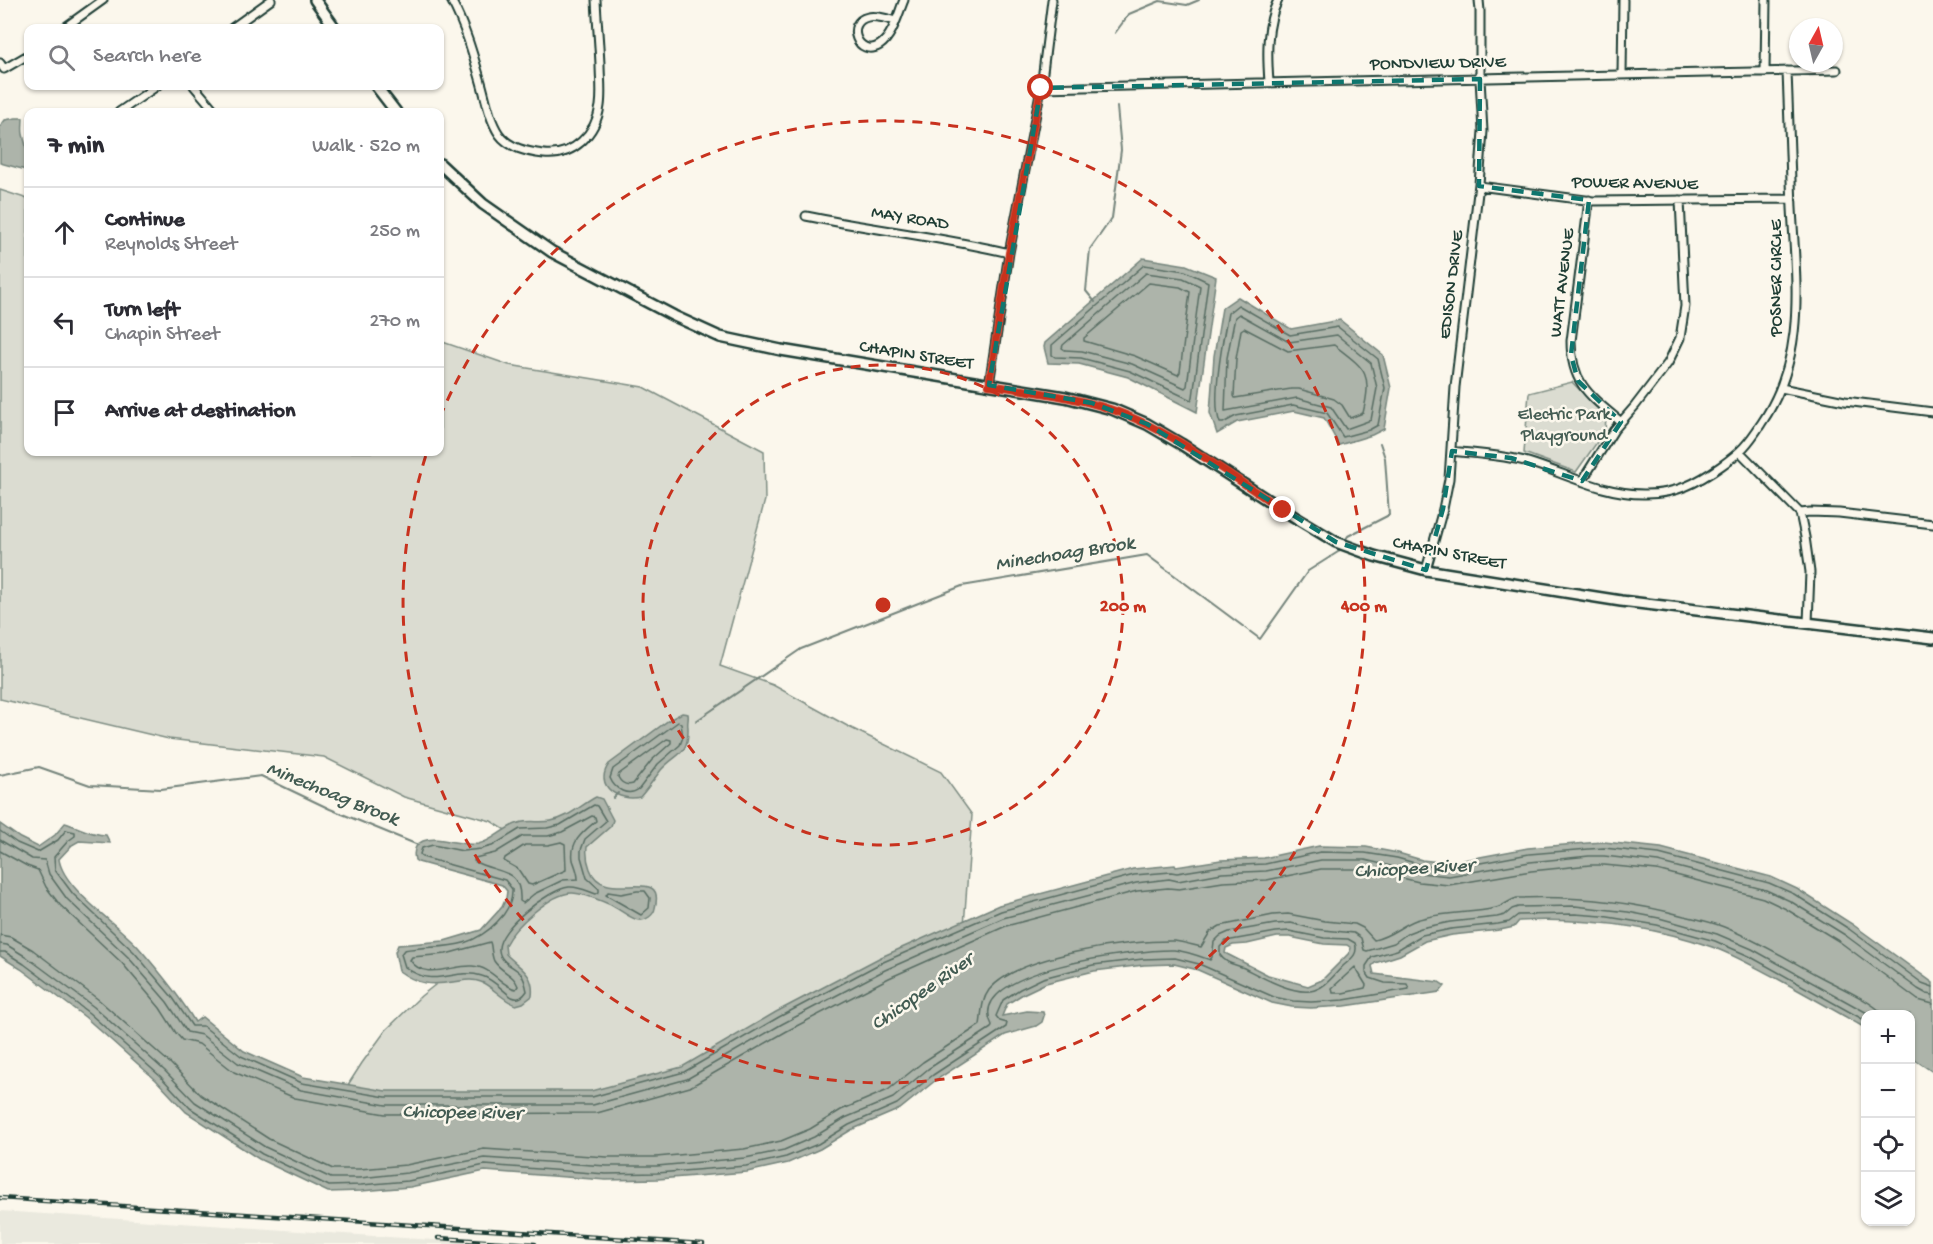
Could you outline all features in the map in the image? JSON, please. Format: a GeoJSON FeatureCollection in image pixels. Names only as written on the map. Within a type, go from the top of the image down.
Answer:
{"type":"FeatureCollection","features":[{"type":"Feature","properties":{"kind":"main road"},"geometry":{"type":"LineString","coordinates":[[315,0],[332,24]]}},
{"type":"Feature","properties":{"kind":"main road"},"geometry":{"type":"LineString","coordinates":[[379,90],[393,108]]}},
{"type":"Feature","properties":{"kind":"main road","name":"CHAPIN STREET"},"geometry":{"type":"LineString","coordinates":[[444,168],[483,204],[552,252],[674,316],[720,337],[781,350],[1092,403],[1128,416],[1181,444],[1336,542],[1374,556],[1426,570],[1621,601],[1933,638]]}},
{"type":"Feature","properties":{"kind":"street"},"geometry":{"type":"LineString","coordinates":[[70,24],[103,0]]}},
{"type":"Feature","properties":{"kind":"street"},"geometry":{"type":"LineString","coordinates":[[238,24],[271,0]]}},
{"type":"Feature","properties":{"kind":"street"},"geometry":{"type":"LineString","coordinates":[[451,0],[464,28],[498,131],[504,140],[513,146],[547,155],[569,151],[585,140],[597,117],[600,95],[596,0]]}},
{"type":"Feature","properties":{"kind":"street"},"geometry":{"type":"LineString","coordinates":[[896,21],[869,16],[857,24],[855,38],[860,45],[874,48],[880,44],[896,21],[904,0]]}},
{"type":"Feature","properties":{"kind":"street"},"geometry":{"type":"LineString","coordinates":[[989,385],[1009,253],[1041,88],[1052,0]]}},
{"type":"Feature","properties":{"kind":"street"},"geometry":{"type":"LineString","coordinates":[[1269,82],[1270,24],[1278,0]]}},
{"type":"Feature","properties":{"kind":"street","name":"EDISON DRIVE"},"geometry":{"type":"LineString","coordinates":[[1426,570],[1443,509],[1452,451],[1455,387],[1479,186],[1483,131],[1479,0]]}},
{"type":"Feature","properties":{"kind":"street"},"geometry":{"type":"LineString","coordinates":[[1622,75],[1623,0]]}},
{"type":"Feature","properties":{"kind":"street"},"geometry":{"type":"LineString","coordinates":[[1766,0],[1766,72]]}},
{"type":"Feature","properties":{"kind":"street"},"geometry":{"type":"LineString","coordinates":[[2,66],[24,57]]}},
{"type":"Feature","properties":{"kind":"street","name":"PONDVIEW DRIVE"},"geometry":{"type":"LineString","coordinates":[[1041,88],[1787,71]]}},
{"type":"Feature","properties":{"kind":"street","name":"POSNER CIRCLE"},"geometry":{"type":"LineString","coordinates":[[1452,451],[1511,458],[1604,488],[1630,494],[1649,494],[1671,492],[1698,482],[1740,452],[1749,442],[1769,412],[1781,388],[1788,369],[1796,325],[1787,71]]}},
{"type":"Feature","properties":{"kind":"street"},"geometry":{"type":"LineString","coordinates":[[125,108],[151,90]]}},
{"type":"Feature","properties":{"kind":"street"},"geometry":{"type":"LineString","coordinates":[[197,90],[213,108]]}},
{"type":"Feature","properties":{"kind":"street","name":"POWER AVENUE"},"geometry":{"type":"LineString","coordinates":[[1479,186],[1589,200],[1792,199]]}},
{"type":"Feature","properties":{"kind":"street","name":"WATT AVENUE"},"geometry":{"type":"LineString","coordinates":[[1589,200],[1571,341],[1573,369],[1585,390],[1621,422]]}},
{"type":"Feature","properties":{"kind":"street"},"geometry":{"type":"LineString","coordinates":[[1582,481],[1614,430],[1668,363],[1680,338],[1683,328],[1685,285],[1680,200]]}},
{"type":"Feature","properties":{"kind":"street","name":"MAY ROAD"},"geometry":{"type":"LineString","coordinates":[[806,216],[1009,253]]}},
{"type":"Feature","properties":{"kind":"street"},"geometry":{"type":"LineString","coordinates":[[1781,388],[1845,401],[1933,412]]}},
{"type":"Feature","properties":{"kind":"street"},"geometry":{"type":"LineString","coordinates":[[1740,452],[1800,513],[1809,572],[1808,623]]}},
{"type":"Feature","properties":{"kind":"street"},"geometry":{"type":"LineString","coordinates":[[1800,513],[1839,513],[1933,524]]}},
{"type":"Feature","properties":{"kind":"highlighted area"},"geometry":{"type":"Polygon","coordinates":[[[1480,79],[1479,186],[1589,200],[1571,355],[1578,381],[1621,422],[1582,481],[1511,458],[1452,451],[1443,509],[1426,570],[1336,542],[1147,424],[1092,403],[989,385],[1041,88],[1480,79]]]}},
{"type":"Feature","properties":{"kind":"shaded area"},"geometry":{"type":"Polygon","coordinates":[[[0,1211],[493,1244],[0,1244],[0,1211]]]}},
{"type":"Feature","properties":{"kind":"green space"},"geometry":{"type":"Polygon","coordinates":[[[0,190],[24,198],[24,456],[444,456],[444,342],[509,365],[643,387],[764,451],[765,500],[720,666],[773,685],[851,728],[941,772],[972,815],[964,926],[634,1096],[342,1094],[386,1030],[421,996],[497,936],[537,850],[491,821],[404,797],[324,757],[169,739],[0,699],[0,190]]]}},
{"type":"Feature","properties":{"kind":"green space","name":"Electric Park Playground"},"geometry":{"type":"Polygon","coordinates":[[[1572,382],[1606,417],[1605,431],[1576,472],[1524,453],[1529,393],[1572,382]]]}},
{"type":"Feature","properties":{"kind":"water"},"geometry":{"type":"Polygon","coordinates":[[[23,118],[24,169],[0,163],[0,127],[5,120],[23,118]]]}},
{"type":"Feature","properties":{"kind":"water"},"geometry":{"type":"Polygon","coordinates":[[[1143,258],[1186,265],[1216,277],[1197,412],[1128,377],[1079,364],[1048,363],[1045,343],[1143,258]]]}},
{"type":"Feature","properties":{"kind":"water"},"geometry":{"type":"Polygon","coordinates":[[[1238,297],[1291,329],[1340,320],[1383,355],[1391,388],[1384,429],[1339,445],[1324,418],[1294,411],[1237,422],[1217,434],[1210,413],[1214,356],[1222,308],[1238,297]]]}},
{"type":"Feature","properties":{"kind":"water"},"geometry":{"type":"Polygon","coordinates":[[[682,713],[688,714],[688,736],[681,753],[661,770],[640,797],[624,797],[611,791],[604,779],[609,764],[682,713]]]}},
{"type":"Feature","properties":{"kind":"water"},"geometry":{"type":"Polygon","coordinates":[[[596,797],[602,799],[613,820],[611,826],[587,847],[590,869],[597,880],[607,885],[652,888],[656,895],[654,911],[649,917],[636,920],[611,905],[577,893],[563,894],[544,905],[516,929],[505,945],[506,954],[529,976],[531,982],[532,996],[516,1005],[477,981],[431,984],[412,979],[399,971],[395,952],[398,945],[444,941],[481,930],[502,907],[506,898],[507,891],[502,885],[418,862],[414,854],[418,845],[429,839],[478,844],[519,823],[551,821],[563,817],[596,797]]]}},
{"type":"Feature","properties":{"kind":"water","name":"Chicopee River"},"geometry":{"type":"Polygon","coordinates":[[[65,823],[106,835],[110,843],[79,841],[72,845],[59,859],[63,870],[81,894],[139,948],[195,1022],[202,1017],[244,1051],[303,1077],[386,1091],[591,1091],[682,1067],[776,1012],[879,958],[999,905],[1133,869],[1264,858],[1319,846],[1366,847],[1422,860],[1448,863],[1528,848],[1604,842],[1661,848],[1771,877],[1797,889],[1852,924],[1933,983],[1933,1072],[1915,1060],[1915,1010],[1861,1010],[1861,1026],[1737,958],[1688,939],[1641,928],[1593,922],[1519,921],[1514,927],[1500,930],[1452,935],[1425,941],[1400,955],[1372,966],[1374,974],[1439,982],[1445,986],[1440,992],[1345,1006],[1311,1008],[1272,1003],[1198,970],[1174,964],[1094,971],[1046,983],[1007,1004],[1002,1016],[1027,1011],[1043,1012],[1042,1022],[1005,1035],[936,1080],[900,1109],[851,1130],[820,1149],[788,1163],[747,1172],[658,1179],[606,1180],[485,1171],[410,1187],[328,1192],[259,1159],[186,1112],[156,1080],[85,1017],[0,956],[0,824],[38,847],[55,835],[65,823]],[[1277,937],[1233,945],[1226,948],[1225,953],[1268,975],[1308,986],[1322,980],[1349,953],[1351,948],[1347,945],[1324,944],[1290,937],[1277,937]]]}},
{"type":"Feature","properties":{"kind":"waterway","name":"Minechoag Brook"},"geometry":{"type":"LineString","coordinates":[[1115,33],[1129,14],[1160,1],[1187,5],[1199,0]]}},
{"type":"Feature","properties":{"kind":"waterway","name":"Minechoag Brook"},"geometry":{"type":"LineString","coordinates":[[1095,302],[1086,291],[1090,249],[1112,218],[1121,150],[1117,107]]}},
{"type":"Feature","properties":{"kind":"waterway","name":"Minechoag Brook"},"geometry":{"type":"LineString","coordinates":[[1344,542],[1348,536],[1389,515],[1385,458],[1380,443]]}},
{"type":"Feature","properties":{"kind":"waterway","name":"Minechoag Brook"},"geometry":{"type":"LineString","coordinates":[[696,721],[801,649],[962,586],[1147,555],[1260,639],[1308,571],[1338,552],[1341,547]]}},
{"type":"Feature","properties":{"kind":"waterway","name":"Minechoag Brook"},"geometry":{"type":"LineString","coordinates":[[0,775],[39,767],[90,785],[161,789],[261,776],[330,809],[418,845]]}},
{"type":"Feature","properties":{"kind":"waterway","name":"Minechoag Brook"},"geometry":{"type":"LineString","coordinates":[[613,798],[618,793]]}},
{"type":"Feature","properties":{"kind":"railway"},"geometry":{"type":"LineString","coordinates":[[0,1198],[703,1244]]}},
{"type":"Feature","properties":{"kind":"railway"},"geometry":{"type":"LineString","coordinates":[[438,1238],[535,1244]]}},
{"type":"Feature","properties":{"kind":"route"},"geometry":{"type":"LineString","coordinates":[[1041,88],[1009,253],[989,385],[1065,397],[1112,409],[1147,424],[1181,444],[1283,510]]}}]}
